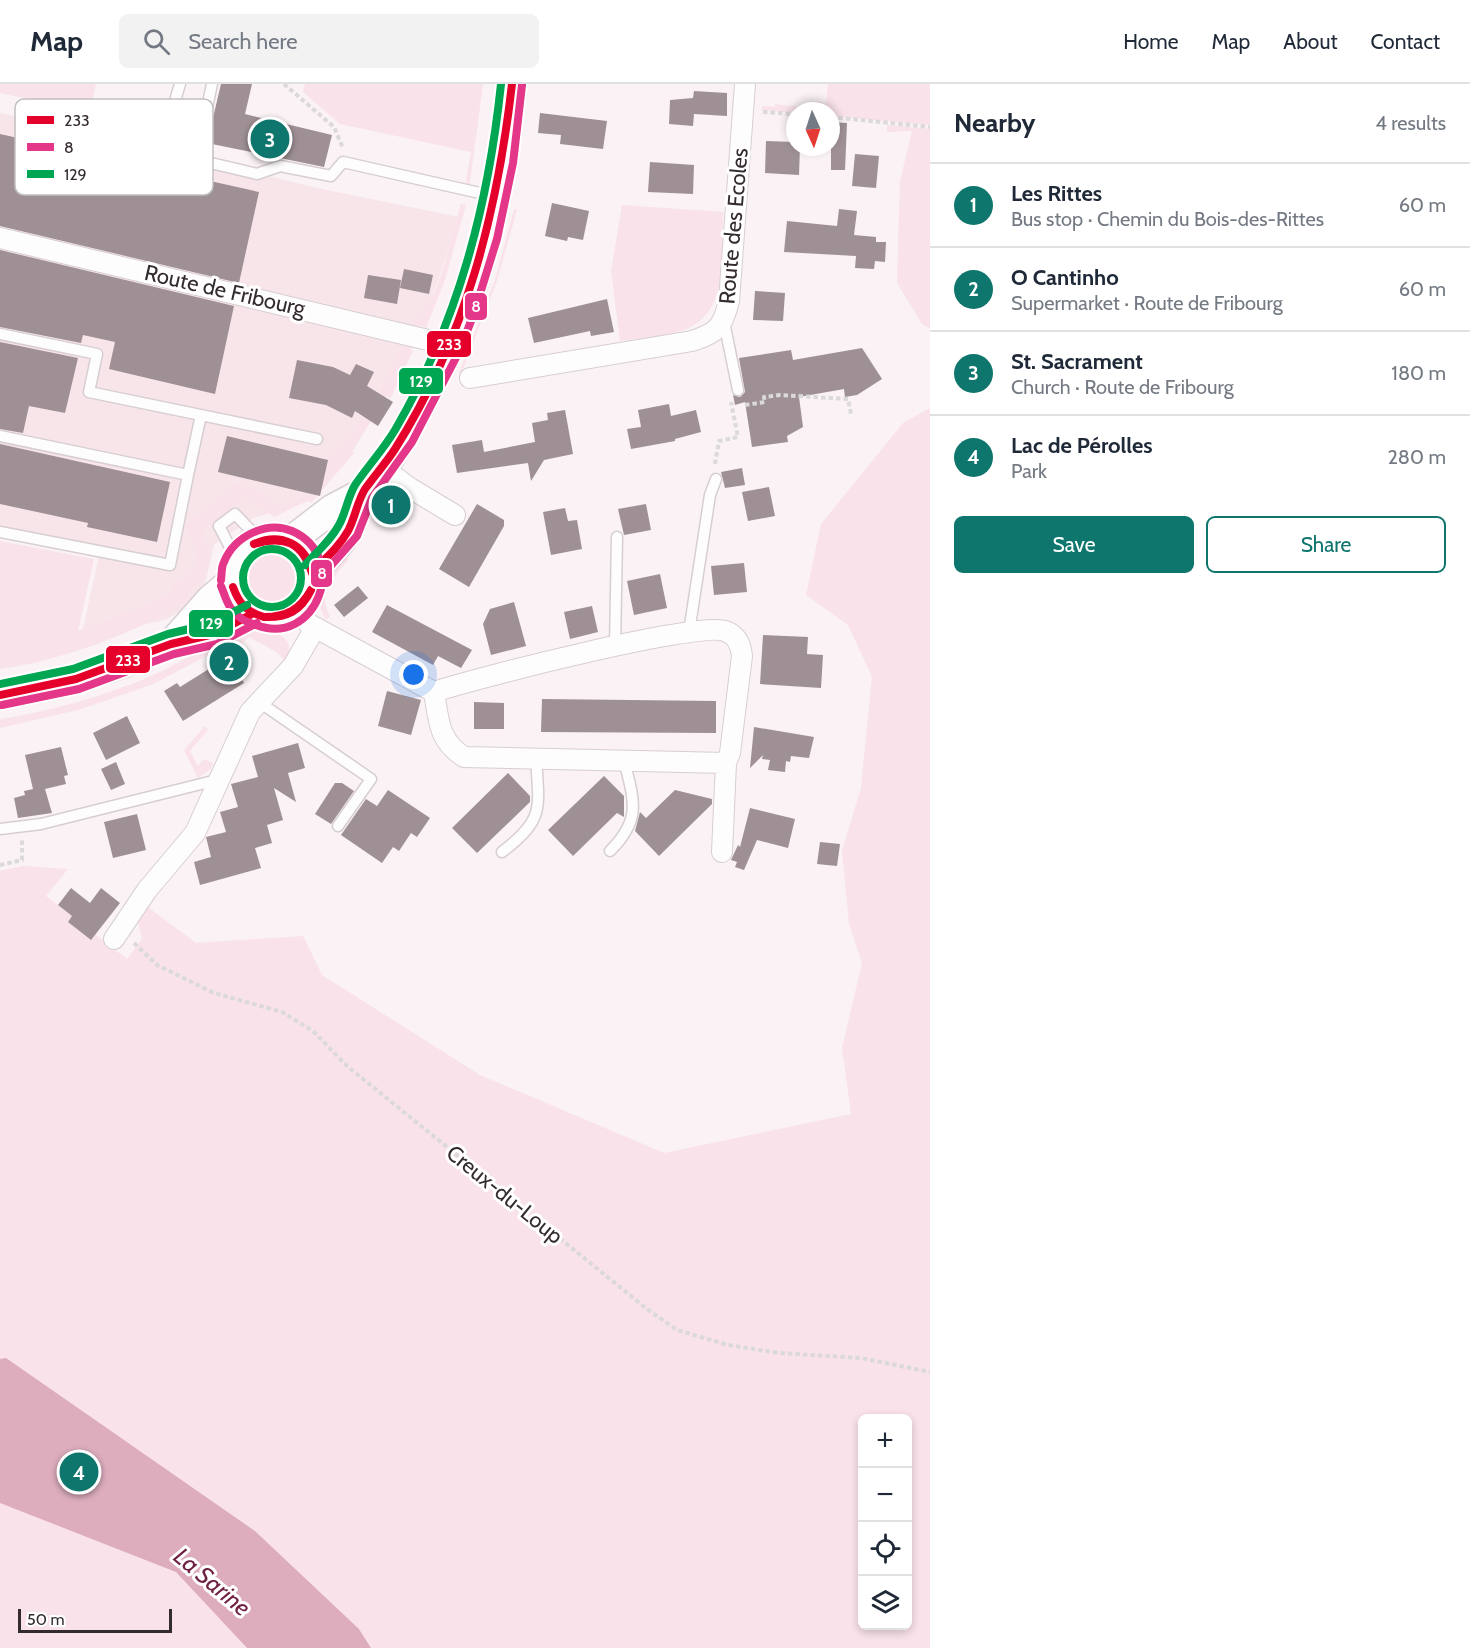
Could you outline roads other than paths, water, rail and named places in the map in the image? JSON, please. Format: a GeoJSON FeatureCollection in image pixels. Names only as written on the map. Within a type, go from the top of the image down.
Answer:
{"type":"FeatureCollection","features":[{"type":"Feature","properties":{"kind":"main road"},"geometry":{"type":"LineString","coordinates":[[312,572],[332,553],[348,530],[364,492],[383,468],[433,381],[449,345],[483,254],[497,197],[504,158],[512,84]]}},
{"type":"Feature","properties":{"kind":"main road"},"geometry":{"type":"LineString","coordinates":[[289,542],[332,509],[364,492]]}},
{"type":"Feature","properties":{"kind":"main road"},"geometry":{"type":"LineString","coordinates":[[171,644],[234,571],[251,544],[260,540],[273,538],[289,542],[304,554],[312,572],[306,619],[264,618],[252,614],[237,600],[234,571]]}},
{"type":"Feature","properties":{"kind":"main road"},"geometry":{"type":"LineString","coordinates":[[0,695],[76,679],[171,644],[214,634],[252,614]]}},
{"type":"Feature","properties":{"kind":"street","name":"Route des Ecoles"},"geometry":{"type":"LineString","coordinates":[[470,378],[692,341],[708,336],[724,322],[729,301],[745,84]]}},
{"type":"Feature","properties":{"kind":"street","name":"Route de Fribourg"},"geometry":{"type":"LineString","coordinates":[[0,238],[449,345]]}},
{"type":"Feature","properties":{"kind":"street"},"geometry":{"type":"LineString","coordinates":[[383,468],[410,488],[455,515]]}},
{"type":"Feature","properties":{"kind":"street"},"geometry":{"type":"LineString","coordinates":[[119,932],[147,890],[195,834],[222,779],[250,712],[293,666],[306,619],[434,692],[615,647],[704,629],[726,631],[741,645],[742,656],[730,753],[726,763],[722,852]]}},
{"type":"Feature","properties":{"kind":"street"},"geometry":{"type":"LineString","coordinates":[[434,692],[441,733],[449,747],[464,757],[726,763]]}},
{"type":"Feature","properties":{"kind":"lane"},"geometry":{"type":"LineString","coordinates":[[176,99],[180,84]]}},
{"type":"Feature","properties":{"kind":"lane"},"geometry":{"type":"LineString","coordinates":[[209,99],[212,84]]}},
{"type":"Feature","properties":{"kind":"lane"},"geometry":{"type":"LineString","coordinates":[[213,164],[257,174],[280,166],[331,176],[343,162],[497,197]]}},
{"type":"Feature","properties":{"kind":"lane"},"geometry":{"type":"LineString","coordinates":[[724,322],[734,393]]}},
{"type":"Feature","properties":{"kind":"lane"},"geometry":{"type":"LineString","coordinates":[[0,334],[97,354],[89,392],[317,439]]}},
{"type":"Feature","properties":{"kind":"lane"},"geometry":{"type":"LineString","coordinates":[[0,532],[170,565],[201,415]]}},
{"type":"Feature","properties":{"kind":"lane"},"geometry":{"type":"LineString","coordinates":[[0,436],[188,474]]}},
{"type":"Feature","properties":{"kind":"lane"},"geometry":{"type":"LineString","coordinates":[[689,632],[710,495],[716,478]]}},
{"type":"Feature","properties":{"kind":"lane"},"geometry":{"type":"LineString","coordinates":[[615,647],[617,537]]}},
{"type":"Feature","properties":{"kind":"lane"},"geometry":{"type":"LineString","coordinates":[[258,702],[371,779],[338,826]]}},
{"type":"Feature","properties":{"kind":"lane"},"geometry":{"type":"LineString","coordinates":[[502,852],[532,826],[538,809],[536,758]]}},
{"type":"Feature","properties":{"kind":"lane"},"geometry":{"type":"LineString","coordinates":[[610,851],[626,835],[632,818],[633,802],[624,760]]}},
{"type":"Feature","properties":{"kind":"lane"},"geometry":{"type":"LineString","coordinates":[[0,829],[22,827],[104,810],[222,779]]}},
{"type":"Feature","properties":{"kind":"water","name":"La Sarine"},"geometry":{"type":"Polygon","coordinates":[[[6,1358],[255,1531],[359,1629],[371,1648],[247,1648],[176,1572],[0,1503],[0,1359],[6,1358]]]}},
{"type":"Feature","properties":{"kind":"place","name":"St. Sacrament"},"geometry":{"type":"Point","coordinates":[270,139]}},
{"type":"Feature","properties":{"kind":"place","name":"Les Rittes"},"geometry":{"type":"Point","coordinates":[391,505]}},
{"type":"Feature","properties":{"kind":"place","name":"O Cantinho"},"geometry":{"type":"Point","coordinates":[229,662]}},
{"type":"Feature","properties":{"kind":"place","name":"Lac de Pérolles"},"geometry":{"type":"Point","coordinates":[79,1472]}}]}
